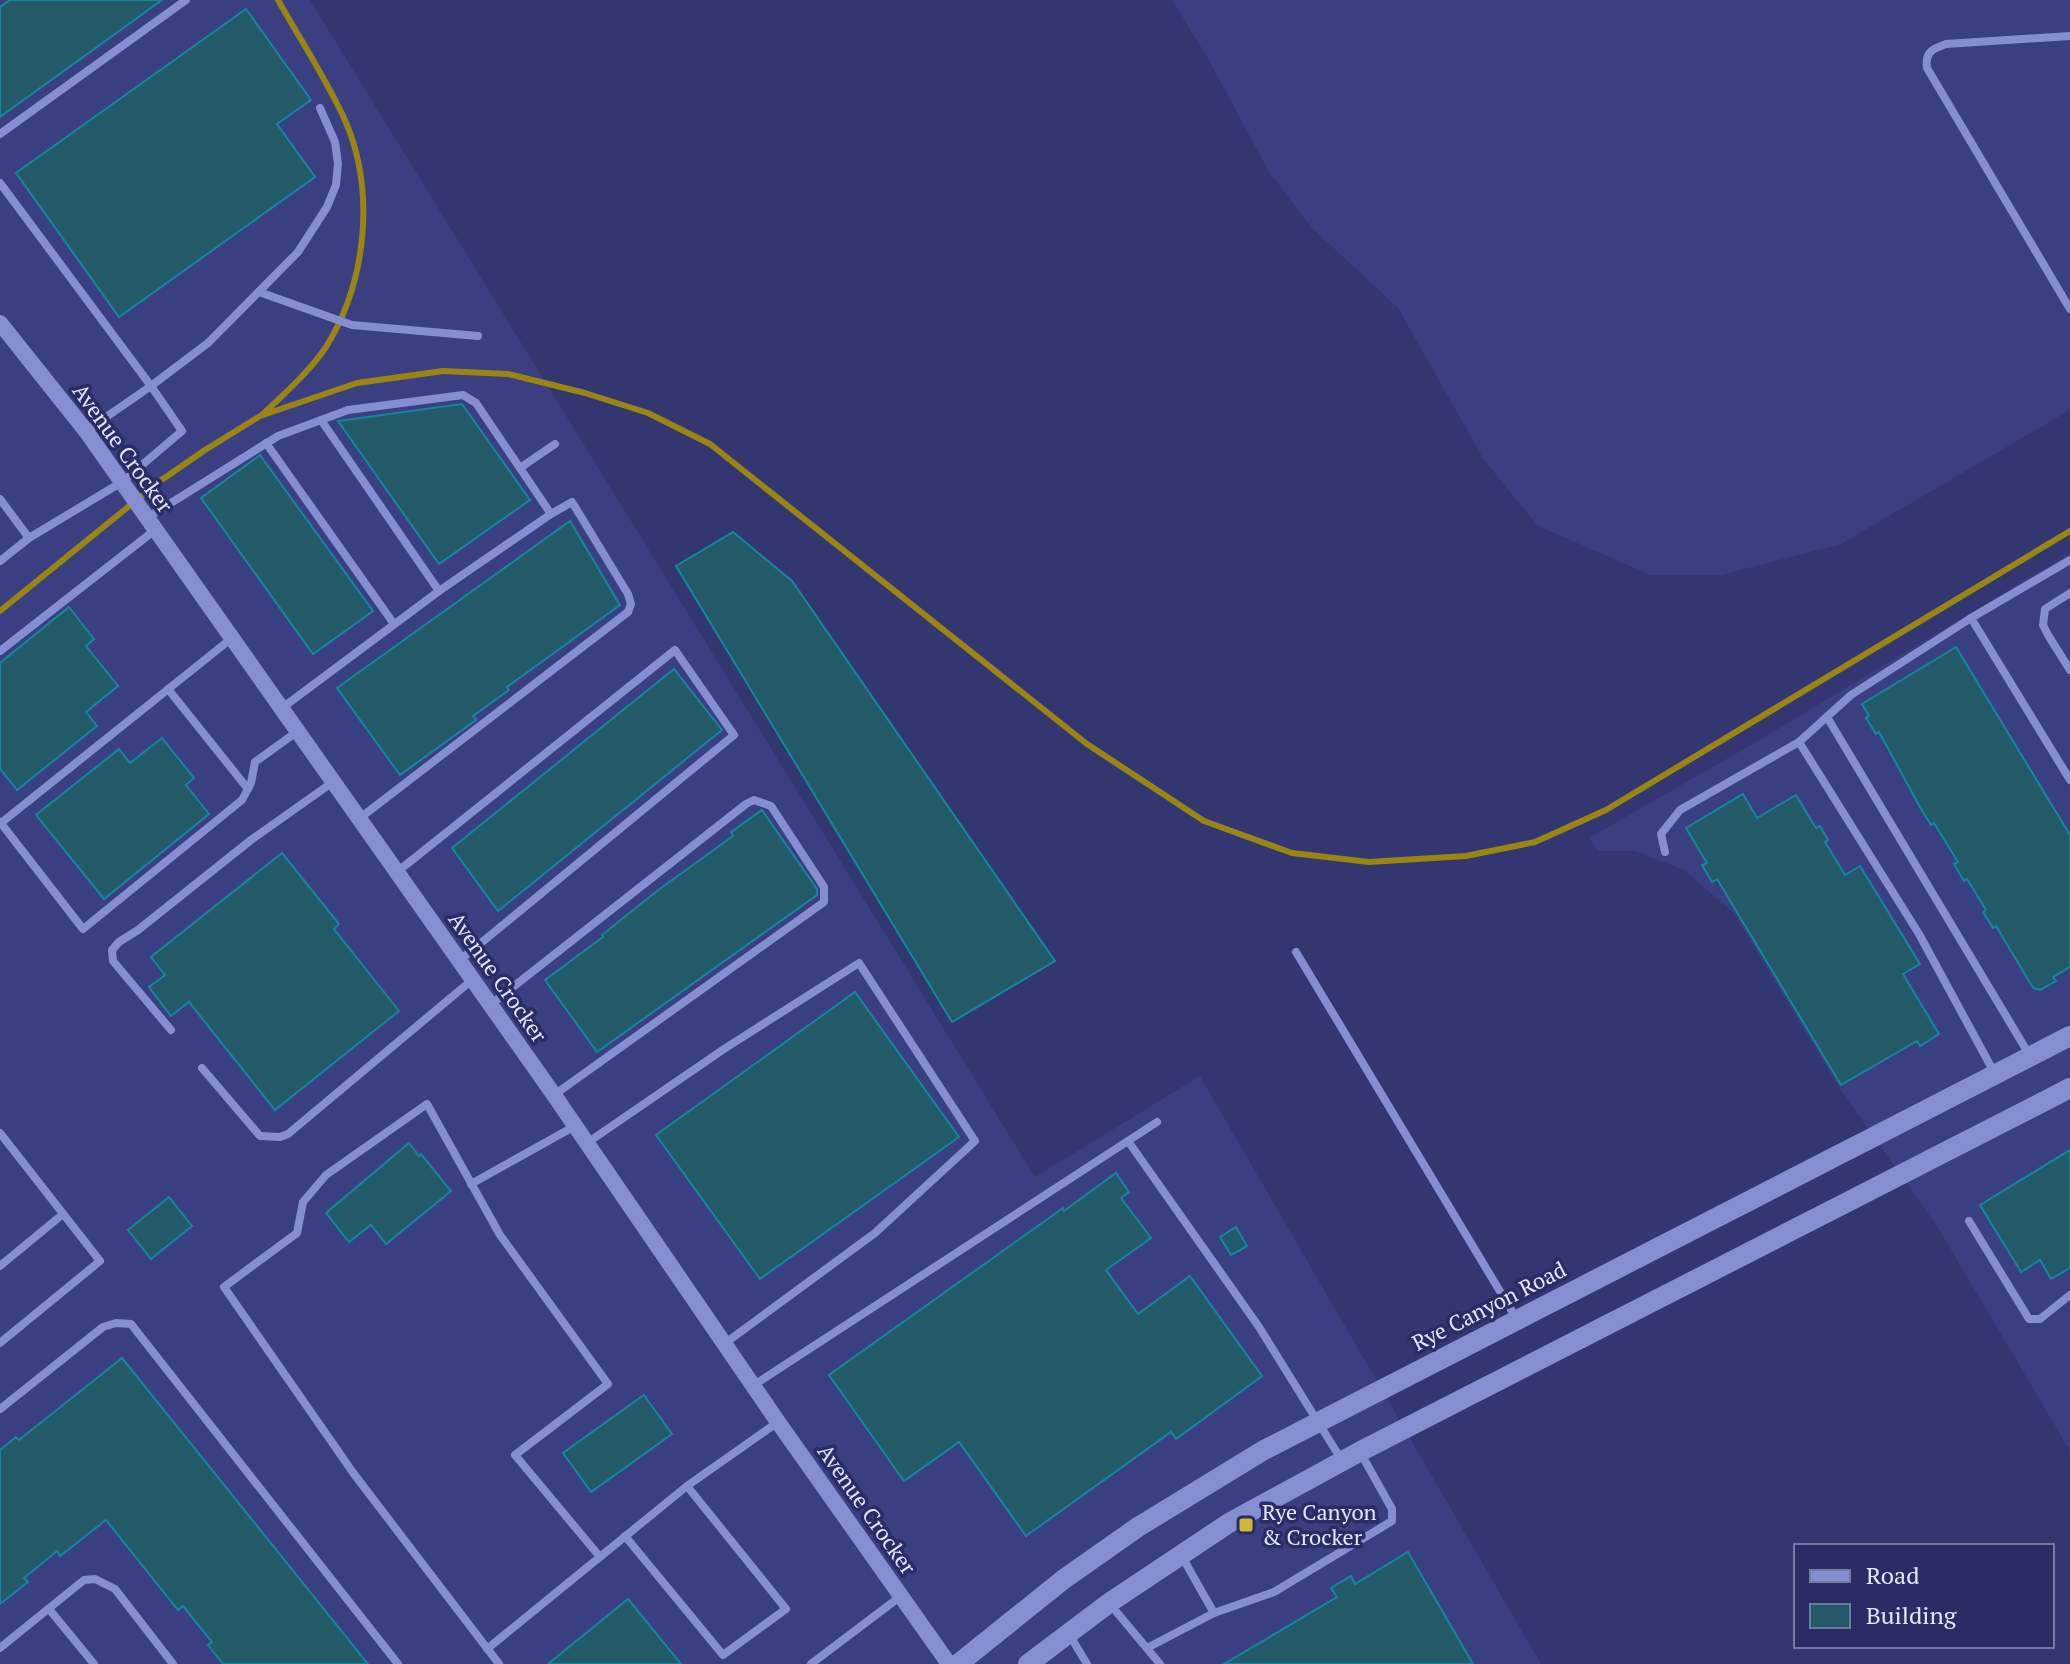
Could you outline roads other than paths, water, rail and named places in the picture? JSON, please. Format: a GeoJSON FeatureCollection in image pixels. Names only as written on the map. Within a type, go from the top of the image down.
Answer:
{"type":"FeatureCollection","features":[{"type":"Feature","properties":{"kind":"main road","name":"Rye Canyon Road"},"geometry":{"type":"LineString","coordinates":[[958,1664],[1064,1579],[1138,1527],[1189,1494],[1319,1420],[2070,1036]]}},
{"type":"Feature","properties":{"kind":"main road"},"geometry":{"type":"LineString","coordinates":[[1028,1664],[1109,1603],[1229,1523],[1351,1456],[2070,1088]]}},
{"type":"Feature","properties":{"kind":"street","name":"Avenue Crocker"},"geometry":{"type":"LineString","coordinates":[[0,323],[86,431],[152,524],[949,1664]]}},
{"type":"Feature","properties":{"kind":"lane"},"geometry":{"type":"LineString","coordinates":[[0,134],[186,0]]}},
{"type":"Feature","properties":{"kind":"lane"},"geometry":{"type":"LineString","coordinates":[[2070,36],[1946,44],[1932,49],[1926,58],[1927,68],[2070,309]]}},
{"type":"Feature","properties":{"kind":"lane"},"geometry":{"type":"LineString","coordinates":[[86,431],[208,343],[298,252],[327,207],[336,185],[338,164],[335,142],[320,108]]}},
{"type":"Feature","properties":{"kind":"lane"},"geometry":{"type":"LineString","coordinates":[[0,183],[182,431],[122,482],[29,538],[0,561]]}},
{"type":"Feature","properties":{"kind":"lane"},"geometry":{"type":"LineString","coordinates":[[259,292],[366,327],[478,336]]}},
{"type":"Feature","properties":{"kind":"lane"},"geometry":{"type":"LineString","coordinates":[[0,651],[152,524],[266,443],[348,410],[463,395],[476,403],[551,514]]}},
{"type":"Feature","properties":{"kind":"lane"},"geometry":{"type":"LineString","coordinates":[[321,420],[439,591]]}},
{"type":"Feature","properties":{"kind":"lane"},"geometry":{"type":"LineString","coordinates":[[266,443],[394,624]]}},
{"type":"Feature","properties":{"kind":"lane"},"geometry":{"type":"LineString","coordinates":[[520,468],[555,444]]}},
{"type":"Feature","properties":{"kind":"lane"},"geometry":{"type":"LineString","coordinates":[[0,499],[29,538]]}},
{"type":"Feature","properties":{"kind":"lane"},"geometry":{"type":"LineString","coordinates":[[282,708],[439,591],[572,502],[628,594],[631,604],[628,612],[360,819]]}},
{"type":"Feature","properties":{"kind":"lane"},"geometry":{"type":"LineString","coordinates":[[1665,852],[1661,834],[1680,810],[1799,742],[1851,695],[1971,618],[2070,560]]}},
{"type":"Feature","properties":{"kind":"lane"},"geometry":{"type":"LineString","coordinates":[[2070,593],[2045,609],[2043,625],[2070,670]]}},
{"type":"Feature","properties":{"kind":"lane"},"geometry":{"type":"LineString","coordinates":[[1971,618],[2070,780]]}},
{"type":"Feature","properties":{"kind":"lane"},"geometry":{"type":"LineString","coordinates":[[232,638],[0,823],[83,929],[242,800],[255,762],[298,731]]}},
{"type":"Feature","properties":{"kind":"lane"},"geometry":{"type":"LineString","coordinates":[[397,872],[675,650],[734,735],[459,961]]}},
{"type":"Feature","properties":{"kind":"lane"},"geometry":{"type":"LineString","coordinates":[[168,689],[248,789]]}},
{"type":"Feature","properties":{"kind":"lane"},"geometry":{"type":"LineString","coordinates":[[1827,717],[2030,1057]]}},
{"type":"Feature","properties":{"kind":"lane"},"geometry":{"type":"LineString","coordinates":[[1799,742],[1919,934],[1996,1075]]}},
{"type":"Feature","properties":{"kind":"lane"},"geometry":{"type":"LineString","coordinates":[[171,1030],[113,961],[112,950],[251,840],[334,782]]}},
{"type":"Feature","properties":{"kind":"lane"},"geometry":{"type":"LineString","coordinates":[[490,1005],[746,804],[754,800],[771,806],[824,887],[824,902],[554,1095]]}},
{"type":"Feature","properties":{"kind":"lane"},"geometry":{"type":"LineString","coordinates":[[1296,952],[1517,1319]]}},
{"type":"Feature","properties":{"kind":"lane"},"geometry":{"type":"LineString","coordinates":[[587,1143],[724,1049],[859,963],[975,1141],[875,1233],[724,1344]]}},
{"type":"Feature","properties":{"kind":"lane"},"geometry":{"type":"LineString","coordinates":[[202,1068],[260,1136],[280,1137],[288,1134],[473,979]]}},
{"type":"Feature","properties":{"kind":"lane"},"geometry":{"type":"LineString","coordinates":[[499,1664],[354,1474],[224,1287],[297,1233],[303,1202],[326,1175],[427,1104],[500,1235],[608,1384],[515,1455],[600,1557]]}},
{"type":"Feature","properties":{"kind":"lane"},"geometry":{"type":"LineString","coordinates":[[753,1386],[1157,1122]]}},
{"type":"Feature","properties":{"kind":"lane"},"geometry":{"type":"LineString","coordinates":[[471,1184],[575,1126]]}},
{"type":"Feature","properties":{"kind":"lane"},"geometry":{"type":"LineString","coordinates":[[0,1133],[100,1261],[0,1343]]}},
{"type":"Feature","properties":{"kind":"lane"},"geometry":{"type":"LineString","coordinates":[[1128,1141],[1259,1327],[1319,1420],[1392,1509],[1392,1521],[1274,1592],[1214,1613],[1147,1648]]}},
{"type":"Feature","properties":{"kind":"lane"},"geometry":{"type":"LineString","coordinates":[[0,1266],[63,1214]]}},
{"type":"Feature","properties":{"kind":"lane"},"geometry":{"type":"LineString","coordinates":[[1969,1221],[2029,1319],[2040,1319],[2070,1295]]}},
{"type":"Feature","properties":{"kind":"lane"},"geometry":{"type":"LineString","coordinates":[[0,1409],[103,1327],[116,1323],[131,1324],[398,1664]]}},
{"type":"Feature","properties":{"kind":"lane"},"geometry":{"type":"LineString","coordinates":[[487,1649],[687,1486],[778,1422]]}},
{"type":"Feature","properties":{"kind":"lane"},"geometry":{"type":"LineString","coordinates":[[625,1536],[723,1655],[786,1609],[687,1486]]}},
{"type":"Feature","properties":{"kind":"lane"},"geometry":{"type":"LineString","coordinates":[[1181,1554],[1214,1613]]}},
{"type":"Feature","properties":{"kind":"lane"},"geometry":{"type":"LineString","coordinates":[[0,1648],[84,1580],[95,1579],[115,1589],[173,1664]]}},
{"type":"Feature","properties":{"kind":"lane"},"geometry":{"type":"LineString","coordinates":[[811,1664],[902,1596]]}},
{"type":"Feature","properties":{"kind":"lane"},"geometry":{"type":"LineString","coordinates":[[1109,1603],[1160,1664]]}},
{"type":"Feature","properties":{"kind":"lane"},"geometry":{"type":"LineString","coordinates":[[49,1609],[94,1664]]}},
{"type":"Feature","properties":{"kind":"lane"},"geometry":{"type":"LineString","coordinates":[[1069,1634],[1087,1664]]}},
{"type":"Feature","properties":{"kind":"waterway"},"geometry":{"type":"LineString","coordinates":[[263,414],[304,374],[326,347],[351,293],[362,234],[360,174],[344,118],[278,0]]}},
{"type":"Feature","properties":{"kind":"waterway"},"geometry":{"type":"LineString","coordinates":[[0,611],[160,481],[260,416],[357,383],[443,371],[508,374],[648,413],[710,444],[1087,744],[1204,821],[1292,853],[1369,862],[1466,856],[1535,842],[1606,810],[2070,531]]}},
{"type":"Feature","properties":{"kind":"place","name":"Rye Canyon & Crocker"},"geometry":{"type":"Point","coordinates":[1246,1525]}}]}
